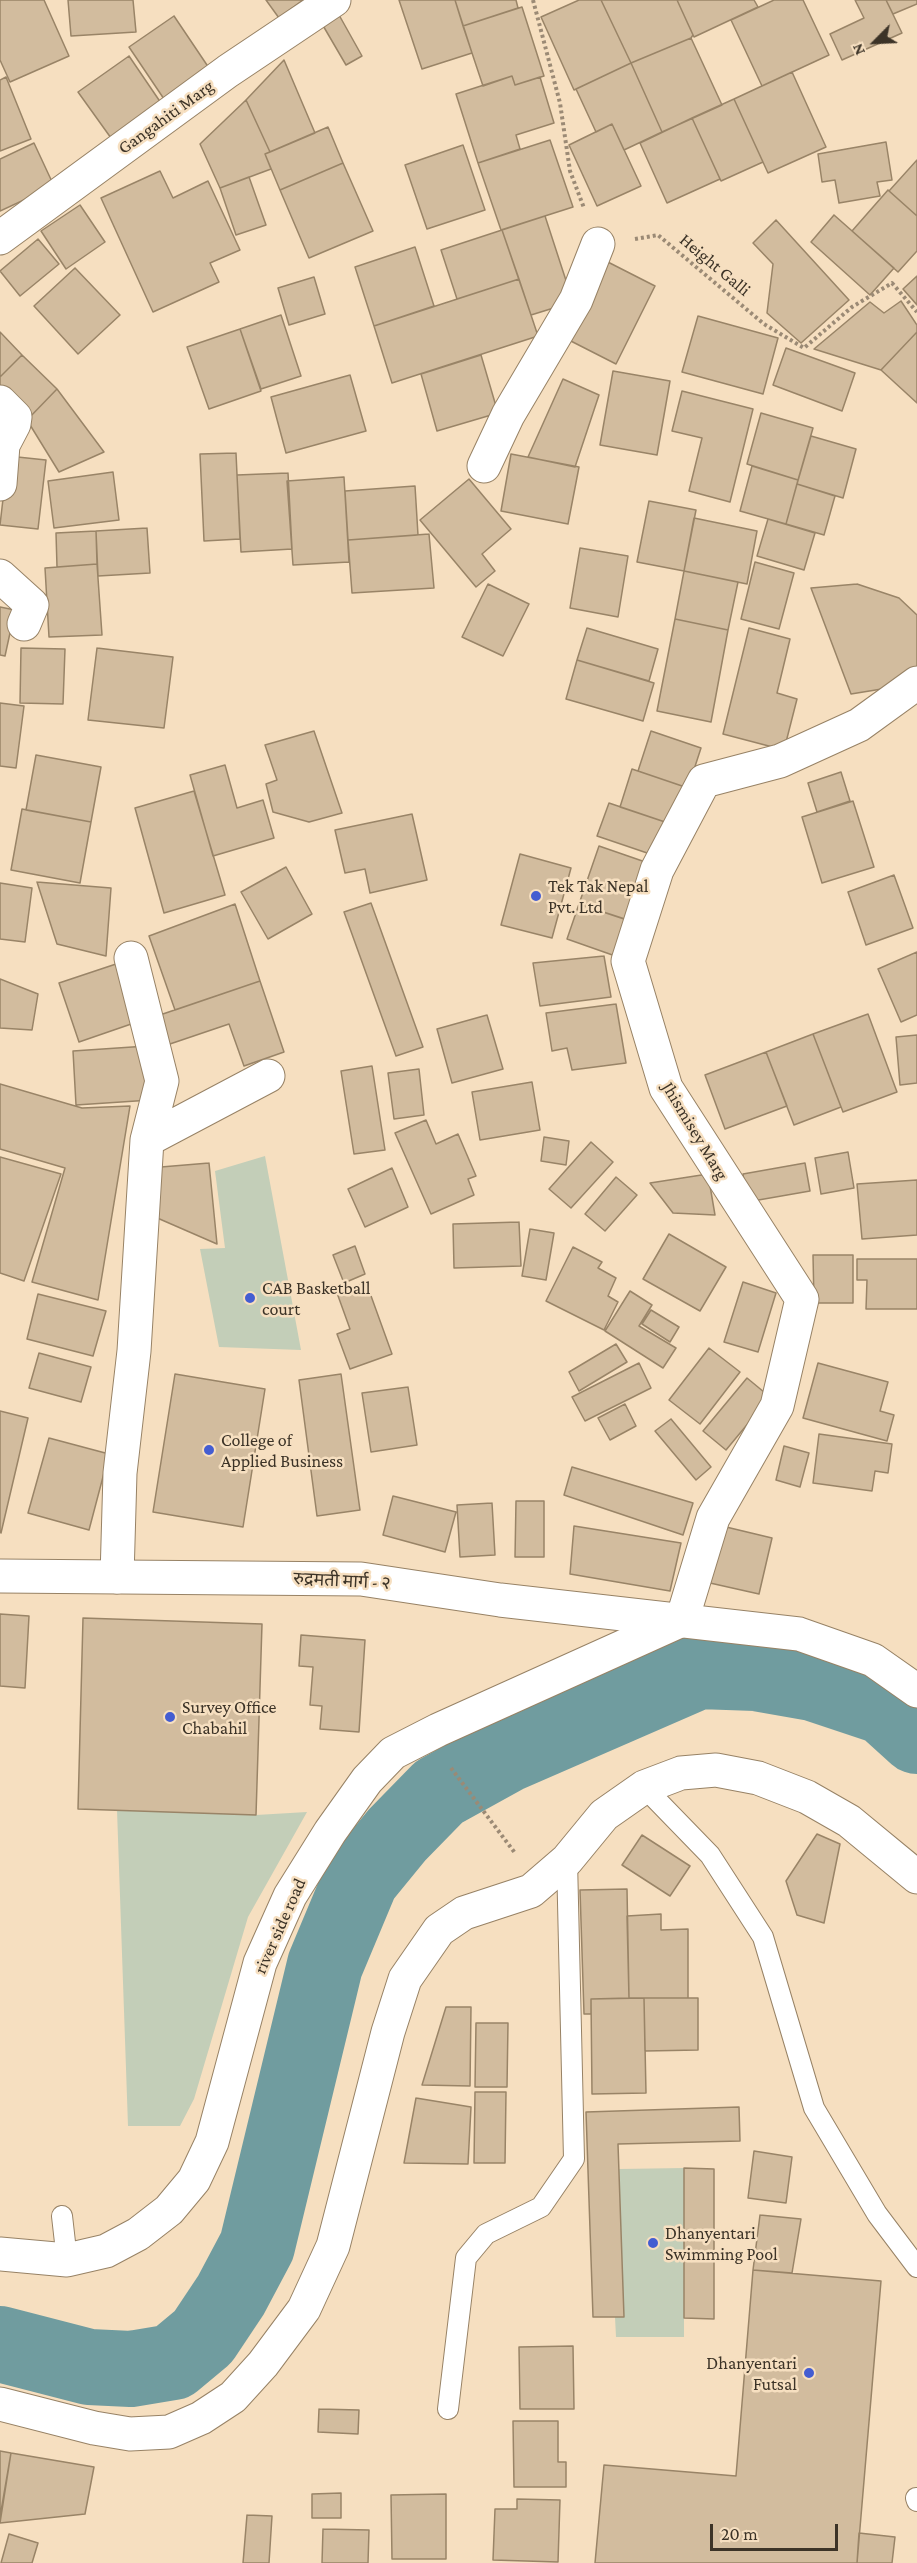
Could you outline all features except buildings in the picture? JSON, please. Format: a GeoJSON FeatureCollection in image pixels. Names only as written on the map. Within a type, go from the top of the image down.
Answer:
{"type":"FeatureCollection","features":[{"type":"Feature","properties":{"kind":"street","name":"Gangahiti Marg"},"geometry":{"type":"LineString","coordinates":[[0,238],[228,71],[334,0]]}},
{"type":"Feature","properties":{"kind":"street"},"geometry":{"type":"LineString","coordinates":[[484,466],[508,415],[576,300],[598,244]]}},
{"type":"Feature","properties":{"kind":"street"},"geometry":{"type":"LineString","coordinates":[[0,402],[15,417],[14,424],[3,445],[0,484]]}},
{"type":"Feature","properties":{"kind":"street"},"geometry":{"type":"LineString","coordinates":[[0,576],[32,605],[24,624]]}},
{"type":"Feature","properties":{"kind":"street","name":"Jhismisey Marg"},"geometry":{"type":"LineString","coordinates":[[682,1620],[713,1518],[777,1406],[802,1299],[666,1088],[628,962],[657,870],[704,781],[780,761],[859,725],[917,683]]}},
{"type":"Feature","properties":{"kind":"street"},"geometry":{"type":"LineString","coordinates":[[117,1577],[120,1473],[134,1352],[147,1140],[162,1080],[131,958]]}},
{"type":"Feature","properties":{"kind":"street"},"geometry":{"type":"LineString","coordinates":[[147,1140],[268,1077]]}},
{"type":"Feature","properties":{"kind":"street","name":"रुद्रमती मार्ग ‍- २"},"geometry":{"type":"LineString","coordinates":[[0,1576],[361,1579],[500,1600],[799,1634],[873,1660],[917,1691]]}},
{"type":"Feature","properties":{"kind":"street","name":"river side road"},"geometry":{"type":"LineString","coordinates":[[0,2254],[67,2260],[106,2251],[138,2234],[169,2210],[194,2180],[212,2142],[260,1964],[290,1896],[330,1832],[367,1780],[393,1753],[432,1732],[682,1620]]}},
{"type":"Feature","properties":{"kind":"street"},"geometry":{"type":"LineString","coordinates":[[0,2404],[94,2428],[130,2434],[169,2432],[201,2418],[233,2397],[263,2364],[304,2309],[333,2246],[388,2032],[405,1980],[439,1930],[464,1913],[531,1891],[567,1860],[604,1815],[644,1787],[681,1773],[716,1770],[758,1778],[807,1797],[849,1821],[917,1877]]}},
{"type":"Feature","properties":{"kind":"lane"},"geometry":{"type":"LineString","coordinates":[[644,1787],[710,1855],[763,1937],[814,2108],[877,2214],[917,2267]]}},
{"type":"Feature","properties":{"kind":"lane"},"geometry":{"type":"LineString","coordinates":[[448,2409],[466,2258],[486,2234],[541,2207],[574,2160],[567,1860]]}},
{"type":"Feature","properties":{"kind":"lane"},"geometry":{"type":"LineString","coordinates":[[62,2216],[67,2260]]}},
{"type":"Feature","properties":{"kind":"path"},"geometry":{"type":"LineString","coordinates":[[533,0],[560,103],[570,171],[598,244]]}},
{"type":"Feature","properties":{"kind":"path","name":"Height Galli"},"geometry":{"type":"LineString","coordinates":[[598,244],[658,235],[764,324],[804,348],[852,307],[892,283],[917,312]]}},
{"type":"Feature","properties":{"kind":"path"},"geometry":{"type":"LineString","coordinates":[[448,1764],[508,1844]]}},
{"type":"Feature","properties":{"kind":"green space","name":"CAB Basketball court"},"geometry":{"type":"Polygon","coordinates":[[[265,1156],[301,1350],[219,1347],[200,1249],[225,1248],[215,1171],[265,1156]]]}},
{"type":"Feature","properties":{"kind":"green space"},"geometry":{"type":"Polygon","coordinates":[[[117,1810],[256,1815],[307,1812],[248,1917],[194,2099],[180,2126],[128,2126],[117,1810]]]}},
{"type":"Feature","properties":{"kind":"green space","name":"Dhanyentari Swimming Pool"},"geometry":{"type":"Polygon","coordinates":[[[684,2168],[684,2337],[616,2337],[615,2317],[623,2317],[619,2169],[684,2168]]]}},
{"type":"Feature","properties":{"kind":"waterway"},"geometry":{"type":"LineString","coordinates":[[0,2344],[89,2367],[131,2369],[173,2362],[203,2337],[231,2295],[257,2246],[325,1965],[361,1879],[397,1835],[439,1792],[506,1755],[699,1671],[756,1673],[813,1683],[885,1707],[917,1736]]}},
{"type":"Feature","properties":{"kind":"place","name":"Tek Tak Nepal Pvt. Ltd"},"geometry":{"type":"Point","coordinates":[536,896]}},
{"type":"Feature","properties":{"kind":"place","name":"CAB Basketball court"},"geometry":{"type":"Point","coordinates":[250,1298]}},
{"type":"Feature","properties":{"kind":"place","name":"College of Applied Business"},"geometry":{"type":"Point","coordinates":[209,1450]}},
{"type":"Feature","properties":{"kind":"place","name":"Survey Office Chabahil"},"geometry":{"type":"Point","coordinates":[170,1717]}},
{"type":"Feature","properties":{"kind":"place","name":"Dhanyentari Swimming Pool"},"geometry":{"type":"Point","coordinates":[653,2243]}},
{"type":"Feature","properties":{"kind":"place","name":"Dhanyentari Futsal"},"geometry":{"type":"Point","coordinates":[809,2373]}}]}
